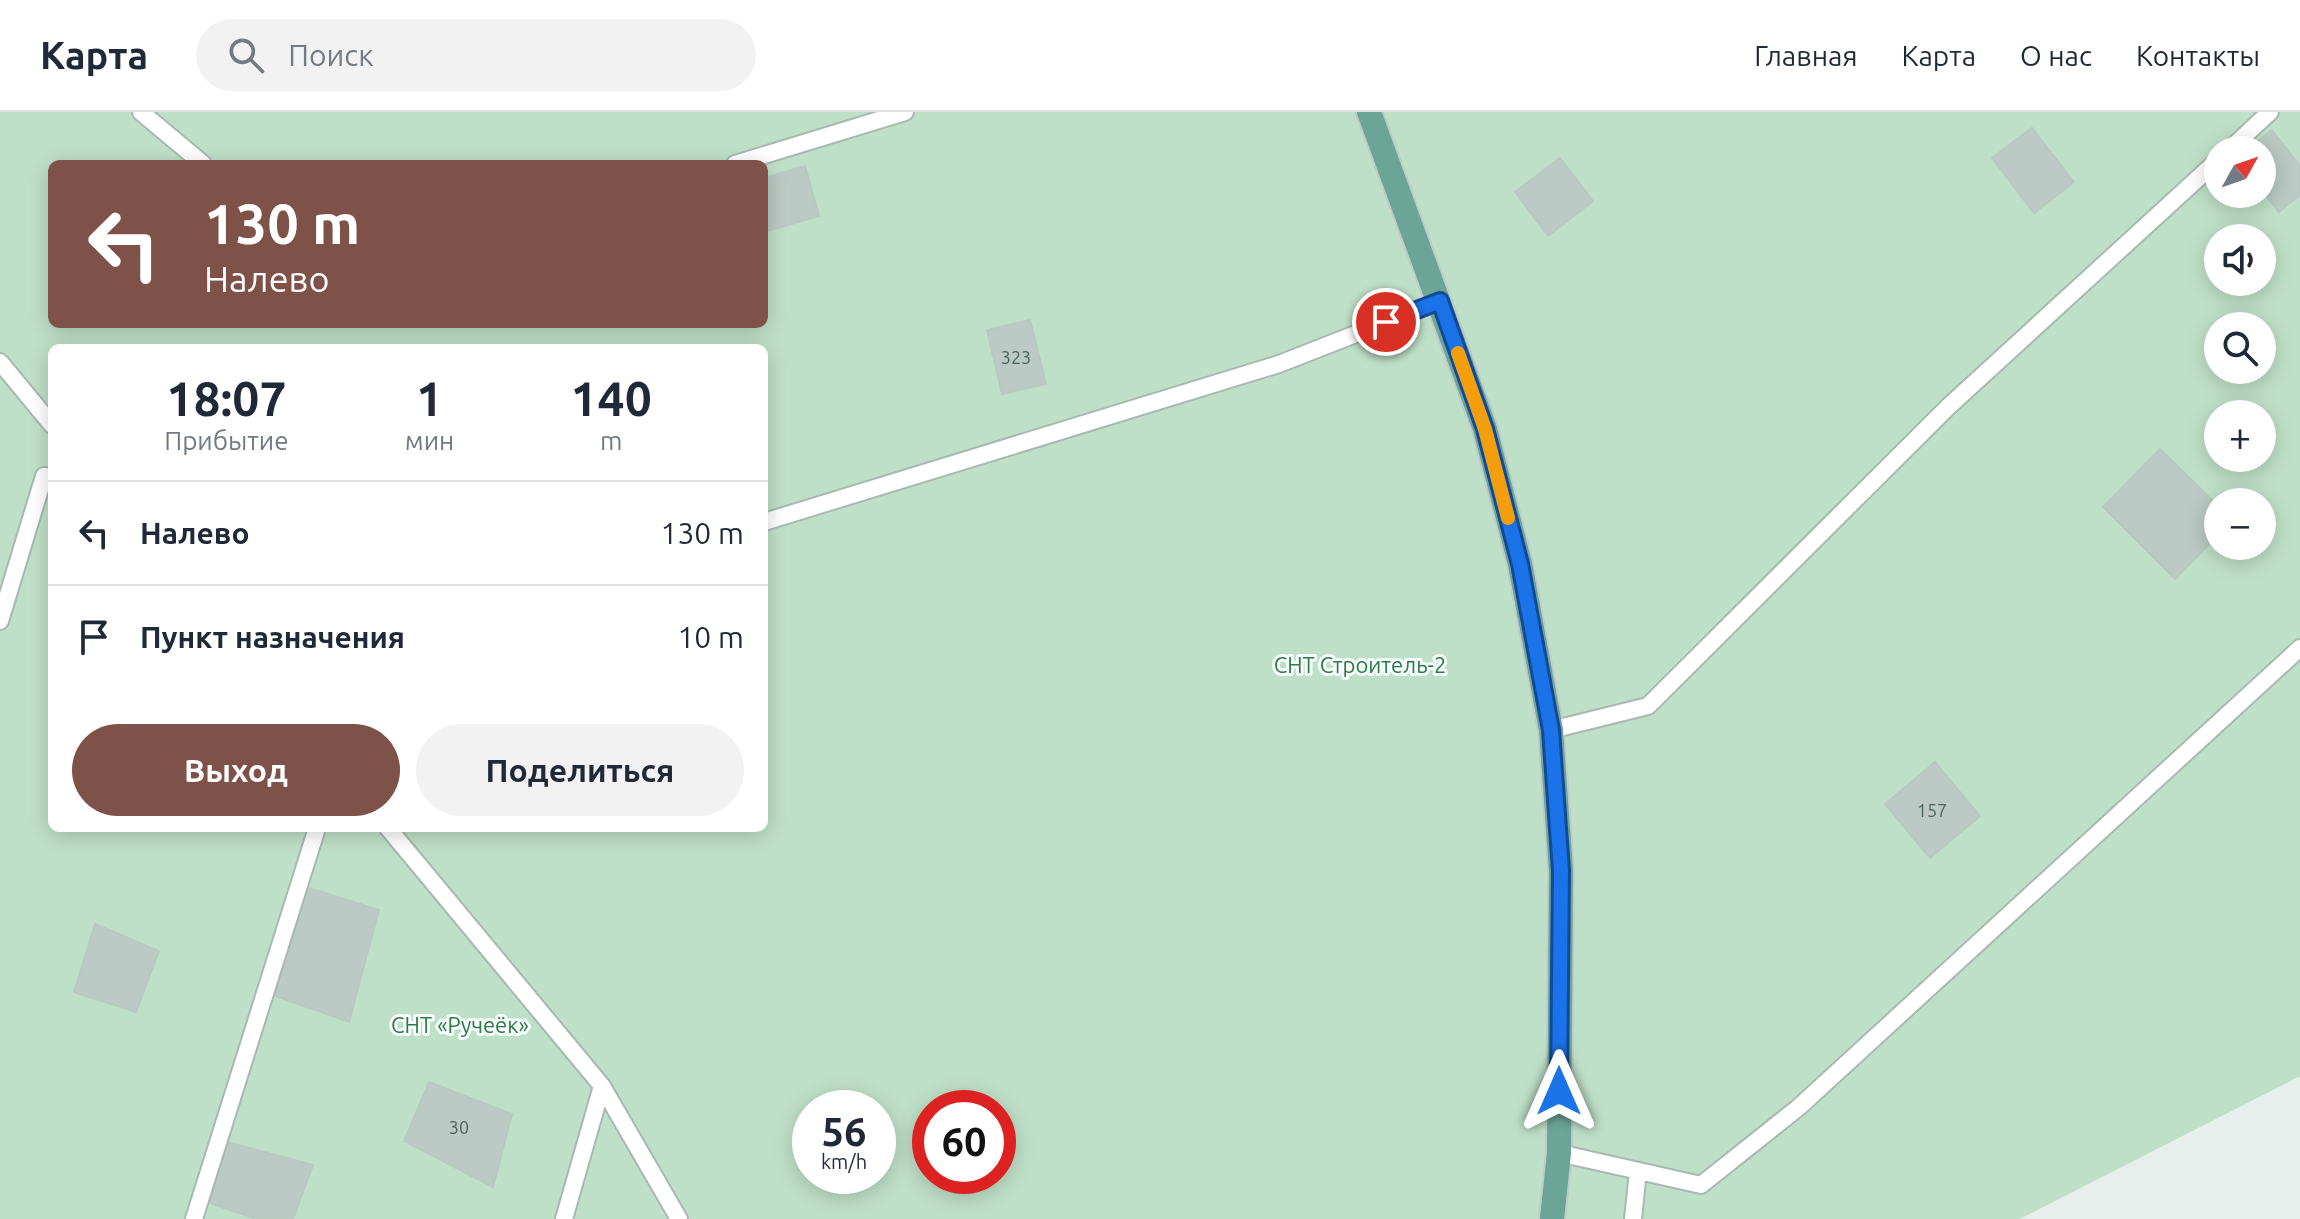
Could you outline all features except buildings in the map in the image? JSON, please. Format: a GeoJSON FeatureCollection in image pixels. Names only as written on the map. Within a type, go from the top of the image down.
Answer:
{"type":"FeatureCollection","features":[{"type":"Feature","properties":{"kind":"main road"},"geometry":{"type":"LineString","coordinates":[[1369,112],[1485,429],[1520,564],[1551,730],[1561,871],[1559,1153],[1552,1219]]}},
{"type":"Feature","properties":{"kind":"lane"},"geometry":{"type":"LineString","coordinates":[[141,112],[198,160]]}},
{"type":"Feature","properties":{"kind":"lane"},"geometry":{"type":"LineString","coordinates":[[748,160],[905,112]]}},
{"type":"Feature","properties":{"kind":"lane"},"geometry":{"type":"LineString","coordinates":[[2244,136],[2270,112]]}},
{"type":"Feature","properties":{"kind":"lane"},"geometry":{"type":"LineString","coordinates":[[1551,730],[1648,706],[1948,407],[2204,173]]}},
{"type":"Feature","properties":{"kind":"lane"},"geometry":{"type":"LineString","coordinates":[[768,521],[1279,364],[1440,301]]}},
{"type":"Feature","properties":{"kind":"lane"},"geometry":{"type":"LineString","coordinates":[[0,362],[48,420]]}},
{"type":"Feature","properties":{"kind":"lane"},"geometry":{"type":"LineString","coordinates":[[0,621],[44,476],[48,476]]}},
{"type":"Feature","properties":{"kind":"lane"},"geometry":{"type":"LineString","coordinates":[[1559,1153],[1701,1185],[1799,1107],[2300,648]]}},
{"type":"Feature","properties":{"kind":"lane"},"geometry":{"type":"LineString","coordinates":[[194,1219],[316,832]]}},
{"type":"Feature","properties":{"kind":"lane"},"geometry":{"type":"LineString","coordinates":[[391,832],[602,1086],[679,1219]]}},
{"type":"Feature","properties":{"kind":"lane"},"geometry":{"type":"LineString","coordinates":[[564,1219],[602,1086]]}},
{"type":"Feature","properties":{"kind":"lane"},"geometry":{"type":"LineString","coordinates":[[1633,1219],[1638,1171]]}},
{"type":"Feature","properties":{"kind":"green space","name":"СНТ Строитель-2"},"geometry":{"type":"Polygon","coordinates":[[[0,112],[2300,112],[2300,1076],[2020,1219],[0,1219],[0,112]]]}},
{"type":"Feature","properties":{"kind":"slow traffic"},"geometry":{"type":"LineString","coordinates":[[1458,353],[1485,429],[1508,518]]}},
{"type":"Feature","properties":{"kind":"route"},"geometry":{"type":"LineString","coordinates":[[1386,322],[1440,301],[1485,429],[1520,564],[1551,730],[1561,871],[1559,1091]]}},
{"type":"Feature","properties":{"kind":"park label","name":"СНТ «Ручеёк»"},"geometry":{"type":"Point","coordinates":[460,1024]}}]}
